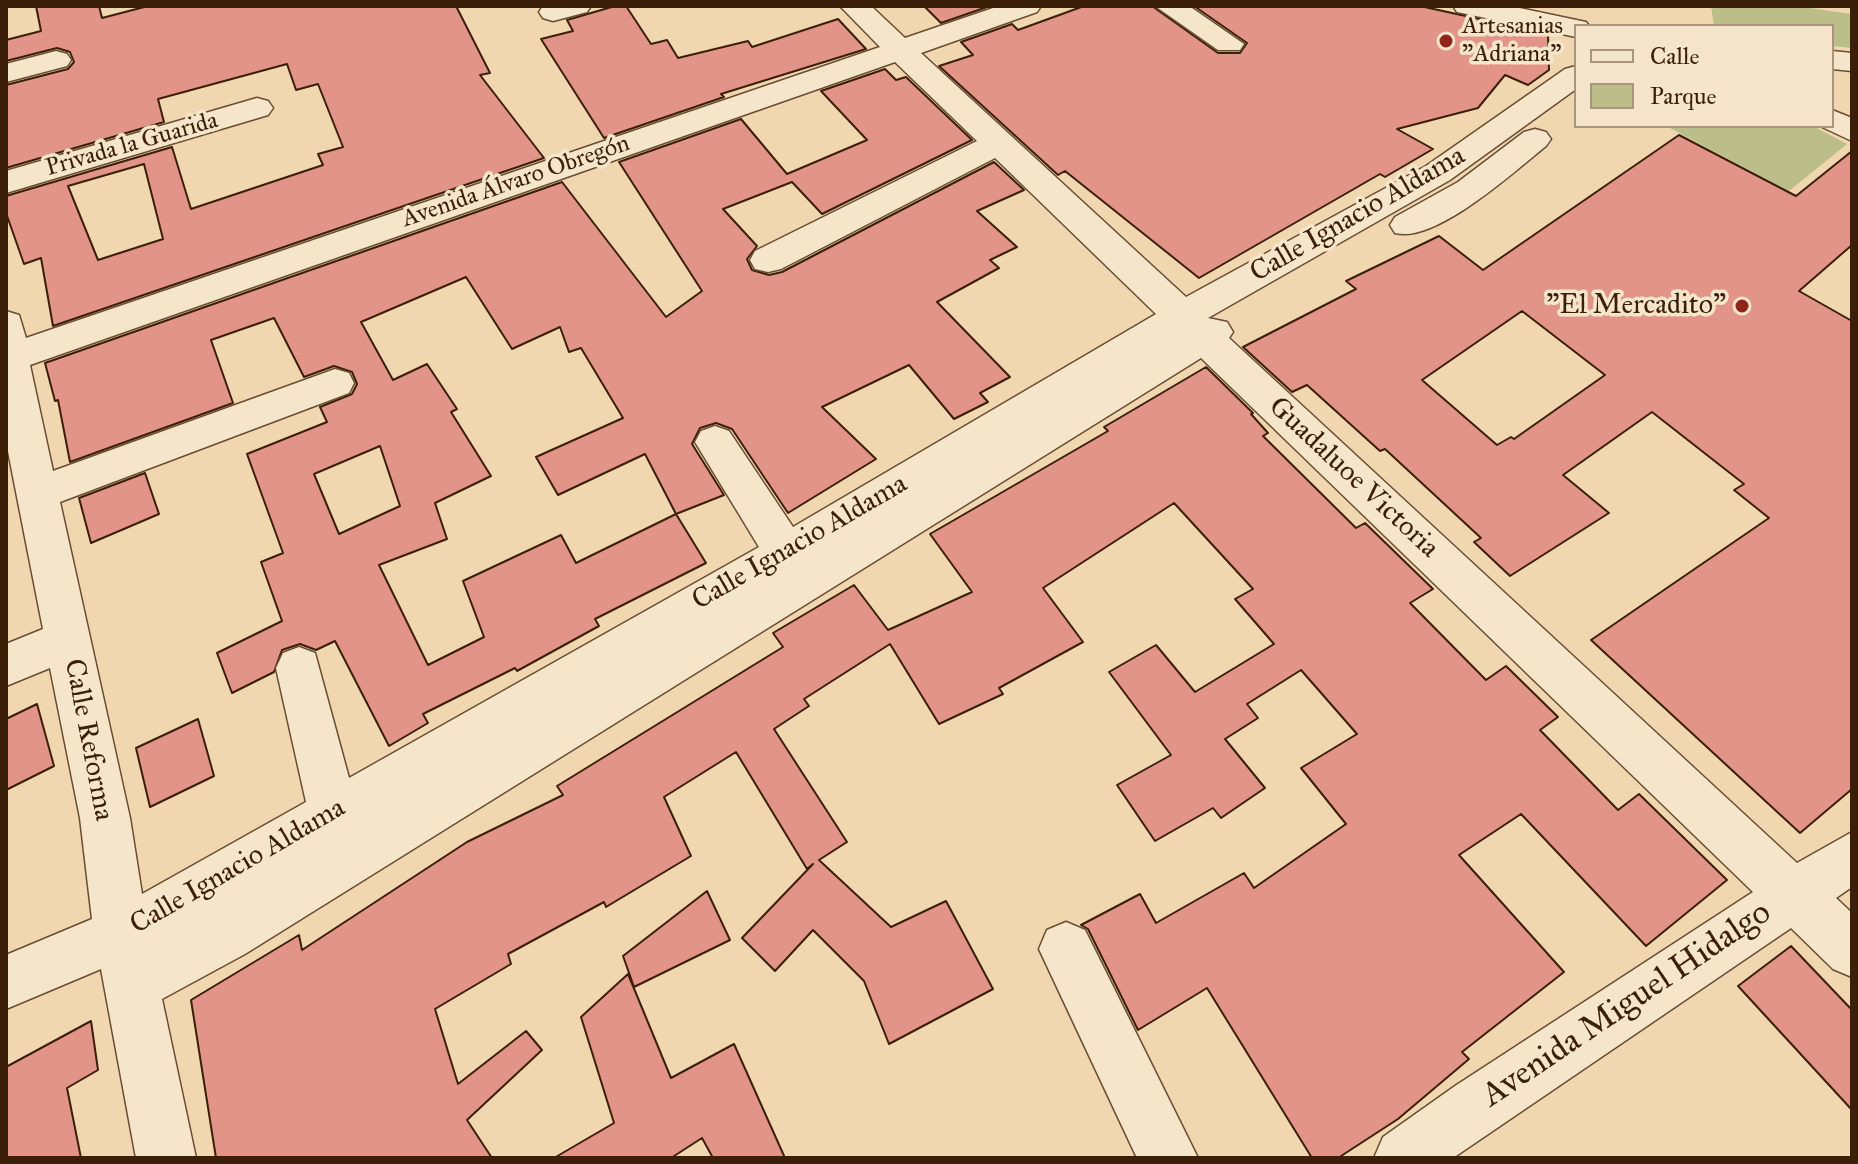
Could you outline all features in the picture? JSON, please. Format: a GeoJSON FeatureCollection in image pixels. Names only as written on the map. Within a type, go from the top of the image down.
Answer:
{"type":"FeatureCollection","features":[{"type":"Feature","properties":{"kind":"street","name":"Guadaluoe Victoria"},"geometry":{"type":"LineString","coordinates":[[854,6],[1852,950]]}},
{"type":"Feature","properties":{"kind":"street","name":"Avenida Álvaro Obregón"},"geometry":{"type":"LineString","coordinates":[[7,347],[395,222],[900,52],[1027,6]]}},
{"type":"Feature","properties":{"kind":"street"},"geometry":{"type":"LineString","coordinates":[[1169,6],[1229,44]]}},
{"type":"Feature","properties":{"kind":"street"},"geometry":{"type":"LineString","coordinates":[[1467,6],[1574,28]]}},
{"type":"Feature","properties":{"kind":"street"},"geometry":{"type":"LineString","coordinates":[[6,73],[56,60]]}},
{"type":"Feature","properties":{"kind":"street","name":"Calle Ignacio Aldama"},"geometry":{"type":"LineString","coordinates":[[1454,182],[1574,77]]}},
{"type":"Feature","properties":{"kind":"street"},"geometry":{"type":"LineString","coordinates":[[1834,103],[1852,113]]}},
{"type":"Feature","properties":{"kind":"street","name":"Calle Ignacio Aldama"},"geometry":{"type":"LineString","coordinates":[[128,959],[333,812],[758,589],[786,553],[1454,182],[1574,107]]}},
{"type":"Feature","properties":{"kind":"street","name":"Privada la Guarida"},"geometry":{"type":"LineString","coordinates":[[6,182],[257,108]]}},
{"type":"Feature","properties":{"kind":"street"},"geometry":{"type":"LineString","coordinates":[[1834,121],[1852,131]]}},
{"type":"Feature","properties":{"kind":"street"},"geometry":{"type":"LineString","coordinates":[[768,260],[998,144]]}},
{"type":"Feature","properties":{"kind":"street","name":"Calle Ignacio Aldama"},"geometry":{"type":"LineString","coordinates":[[6,982],[128,959],[226,935],[758,589],[1193,327]]}},
{"type":"Feature","properties":{"kind":"street","name":"Calle Reforma"},"geometry":{"type":"LineString","coordinates":[[7,347],[105,818],[166,1158]]}},
{"type":"Feature","properties":{"kind":"street"},"geometry":{"type":"LineString","coordinates":[[39,493],[335,383]]}},
{"type":"Feature","properties":{"kind":"street"},"geometry":{"type":"LineString","coordinates":[[715,442],[786,553]]}},
{"type":"Feature","properties":{"kind":"street"},"geometry":{"type":"LineString","coordinates":[[6,665],[68,639]]}},
{"type":"Feature","properties":{"kind":"street"},"geometry":{"type":"LineString","coordinates":[[299,668],[333,812]]}},
{"type":"Feature","properties":{"kind":"street","name":"Avenida Miguel Hidalgo"},"geometry":{"type":"LineString","coordinates":[[1404,1158],[1475,1106],[1852,857]]}},
{"type":"Feature","properties":{"kind":"street"},"geometry":{"type":"LineString","coordinates":[[1066,949],[1168,1158]]}},
{"type":"Feature","properties":{"kind":"green space"},"geometry":{"type":"Polygon","coordinates":[[[1711,6],[1795,6],[1852,14],[1852,48],[1834,46],[1834,24],[1714,24],[1711,6]]]}},
{"type":"Feature","properties":{"kind":"green space"},"geometry":{"type":"Polygon","coordinates":[[[1670,128],[1817,128],[1847,144],[1789,191],[1670,128]]]}},
{"type":"Feature","properties":{"kind":"building"},"geometry":{"type":"Polygon","coordinates":[[[36,6],[99,6],[102,18],[148,6],[456,6],[490,73],[480,75],[544,158],[53,326],[41,258],[24,264],[6,213],[6,196],[172,147],[191,209],[323,165],[318,154],[343,147],[318,84],[296,90],[287,64],[158,99],[164,122],[6,168],[6,85],[68,69],[74,62],[70,52],[57,48],[6,61],[6,40],[41,31],[36,6]],[[144,164],[68,186],[98,260],[163,239],[144,164]]]}},
{"type":"Feature","properties":{"kind":"building"},"geometry":{"type":"Polygon","coordinates":[[[615,6],[626,6],[651,44],[667,40],[678,58],[748,41],[752,47],[838,19],[866,49],[721,94],[724,97],[604,138],[541,39],[573,31],[567,20],[615,6]]]}},
{"type":"Feature","properties":{"kind":"building"},"geometry":{"type":"Polygon","coordinates":[[[924,6],[990,6],[941,23],[924,6]]]}},
{"type":"Feature","properties":{"kind":"building"},"geometry":{"type":"Polygon","coordinates":[[[1084,6],[1152,6],[1218,53],[1240,53],[1247,43],[1194,6],[1420,6],[1548,34],[1549,70],[1528,85],[1505,75],[1478,108],[1397,129],[1433,149],[1385,177],[1380,174],[1199,278],[1065,171],[1058,175],[939,66],[973,55],[961,42],[1012,24],[1018,30],[1084,6]]]}},
{"type":"Feature","properties":{"kind":"building"},"geometry":{"type":"Polygon","coordinates":[[[885,69],[896,80],[906,77],[972,140],[822,214],[792,182],[723,209],[757,246],[747,259],[752,270],[769,275],[782,272],[994,162],[1024,190],[977,211],[1017,247],[990,260],[999,268],[937,302],[1010,377],[980,393],[988,402],[954,419],[909,365],[822,407],[876,459],[788,513],[732,429],[716,423],[700,428],[692,444],[724,495],[676,514],[706,563],[595,619],[599,626],[517,671],[515,668],[423,714],[428,723],[389,746],[335,641],[316,650],[300,644],[282,650],[274,672],[232,693],[217,653],[282,621],[261,562],[283,553],[247,454],[327,422],[320,407],[352,394],[357,384],[352,372],[334,366],[304,377],[274,318],[211,340],[233,403],[70,462],[58,400],[55,401],[45,363],[562,182],[666,317],[702,291],[619,162],[741,119],[787,174],[867,140],[821,91],[885,69]],[[466,277],[361,322],[393,380],[427,364],[457,409],[451,412],[491,476],[435,503],[447,539],[379,565],[428,665],[484,637],[463,581],[561,535],[576,563],[676,514],[645,454],[558,495],[536,457],[623,418],[581,348],[569,352],[560,327],[512,349],[466,277]],[[380,446],[314,474],[339,534],[400,506],[380,446]]]}},
{"type":"Feature","properties":{"kind":"building"},"geometry":{"type":"Polygon","coordinates":[[[1679,135],[1796,196],[1852,151],[1852,245],[1799,291],[1852,321],[1852,789],[1800,833],[1591,640],[1769,518],[1734,490],[1744,484],[1652,412],[1563,475],[1609,513],[1510,576],[1474,542],[1481,538],[1385,449],[1380,451],[1307,385],[1292,392],[1243,347],[1356,289],[1346,281],[1439,236],[1483,270],[1679,135]],[[1522,311],[1422,380],[1497,445],[1511,437],[1514,439],[1605,375],[1522,311]]]}},
{"type":"Feature","properties":{"kind":"building"},"geometry":{"type":"Polygon","coordinates":[[[1206,367],[1253,413],[1268,433],[1263,436],[1356,528],[1365,523],[1433,589],[1410,603],[1486,680],[1506,666],[1558,717],[1540,730],[1618,810],[1639,794],[1727,880],[1646,946],[1521,814],[1459,855],[1564,972],[1462,1052],[1469,1059],[1398,1119],[1338,1158],[1312,1158],[1207,988],[1138,1030],[1088,929],[1081,925],[1140,894],[1156,923],[1244,873],[1254,888],[1346,824],[1301,768],[1357,734],[1301,670],[1247,704],[1258,718],[1225,739],[1265,788],[1221,818],[1213,808],[1155,841],[1117,785],[1171,755],[1109,672],[1156,645],[1195,692],[1274,644],[1235,599],[1253,589],[1174,503],[1043,588],[1083,642],[999,688],[1003,694],[939,724],[890,644],[804,699],[809,706],[774,729],[847,842],[819,860],[891,927],[946,901],[993,989],[889,1044],[864,981],[813,930],[775,971],[742,938],[813,864],[807,869],[736,752],[664,797],[691,856],[606,907],[604,902],[508,954],[511,964],[435,1009],[458,1084],[526,1031],[542,1050],[467,1120],[492,1158],[216,1158],[191,1000],[299,935],[302,950],[467,842],[563,795],[557,786],[783,647],[773,633],[854,585],[888,630],[972,592],[930,534],[1108,431],[1104,427],[1206,367]]]}},
{"type":"Feature","properties":{"kind":"building"},"geometry":{"type":"Polygon","coordinates":[[[145,473],[159,514],[91,543],[79,498],[145,473]]]}},
{"type":"Feature","properties":{"kind":"building"},"geometry":{"type":"Polygon","coordinates":[[[37,704],[54,766],[6,790],[6,719],[37,704]]]}},
{"type":"Feature","properties":{"kind":"building"},"geometry":{"type":"Polygon","coordinates":[[[198,719],[214,776],[150,807],[136,748],[198,719]]]}},
{"type":"Feature","properties":{"kind":"building"},"geometry":{"type":"Polygon","coordinates":[[[707,891],[730,940],[634,987],[623,956],[707,891]]]}},
{"type":"Feature","properties":{"kind":"building"},"geometry":{"type":"Polygon","coordinates":[[[1791,946],[1852,1010],[1852,1110],[1738,986],[1791,946]]]}},
{"type":"Feature","properties":{"kind":"building"},"geometry":{"type":"Polygon","coordinates":[[[628,974],[671,1078],[734,1044],[785,1158],[713,1158],[702,1138],[671,1158],[554,1158],[614,1123],[581,1017],[628,974]]]}},
{"type":"Feature","properties":{"kind":"building"},"geometry":{"type":"Polygon","coordinates":[[[91,1021],[98,1070],[67,1088],[81,1158],[6,1158],[6,1067],[91,1021]]]}},
{"type":"Feature","properties":{"kind":"place","name":"Artesanias \"Adriana\""},"geometry":{"type":"Point","coordinates":[1446,41]}},
{"type":"Feature","properties":{"kind":"place","name":"\"El Mercadito\""},"geometry":{"type":"Point","coordinates":[1742,306]}}]}
